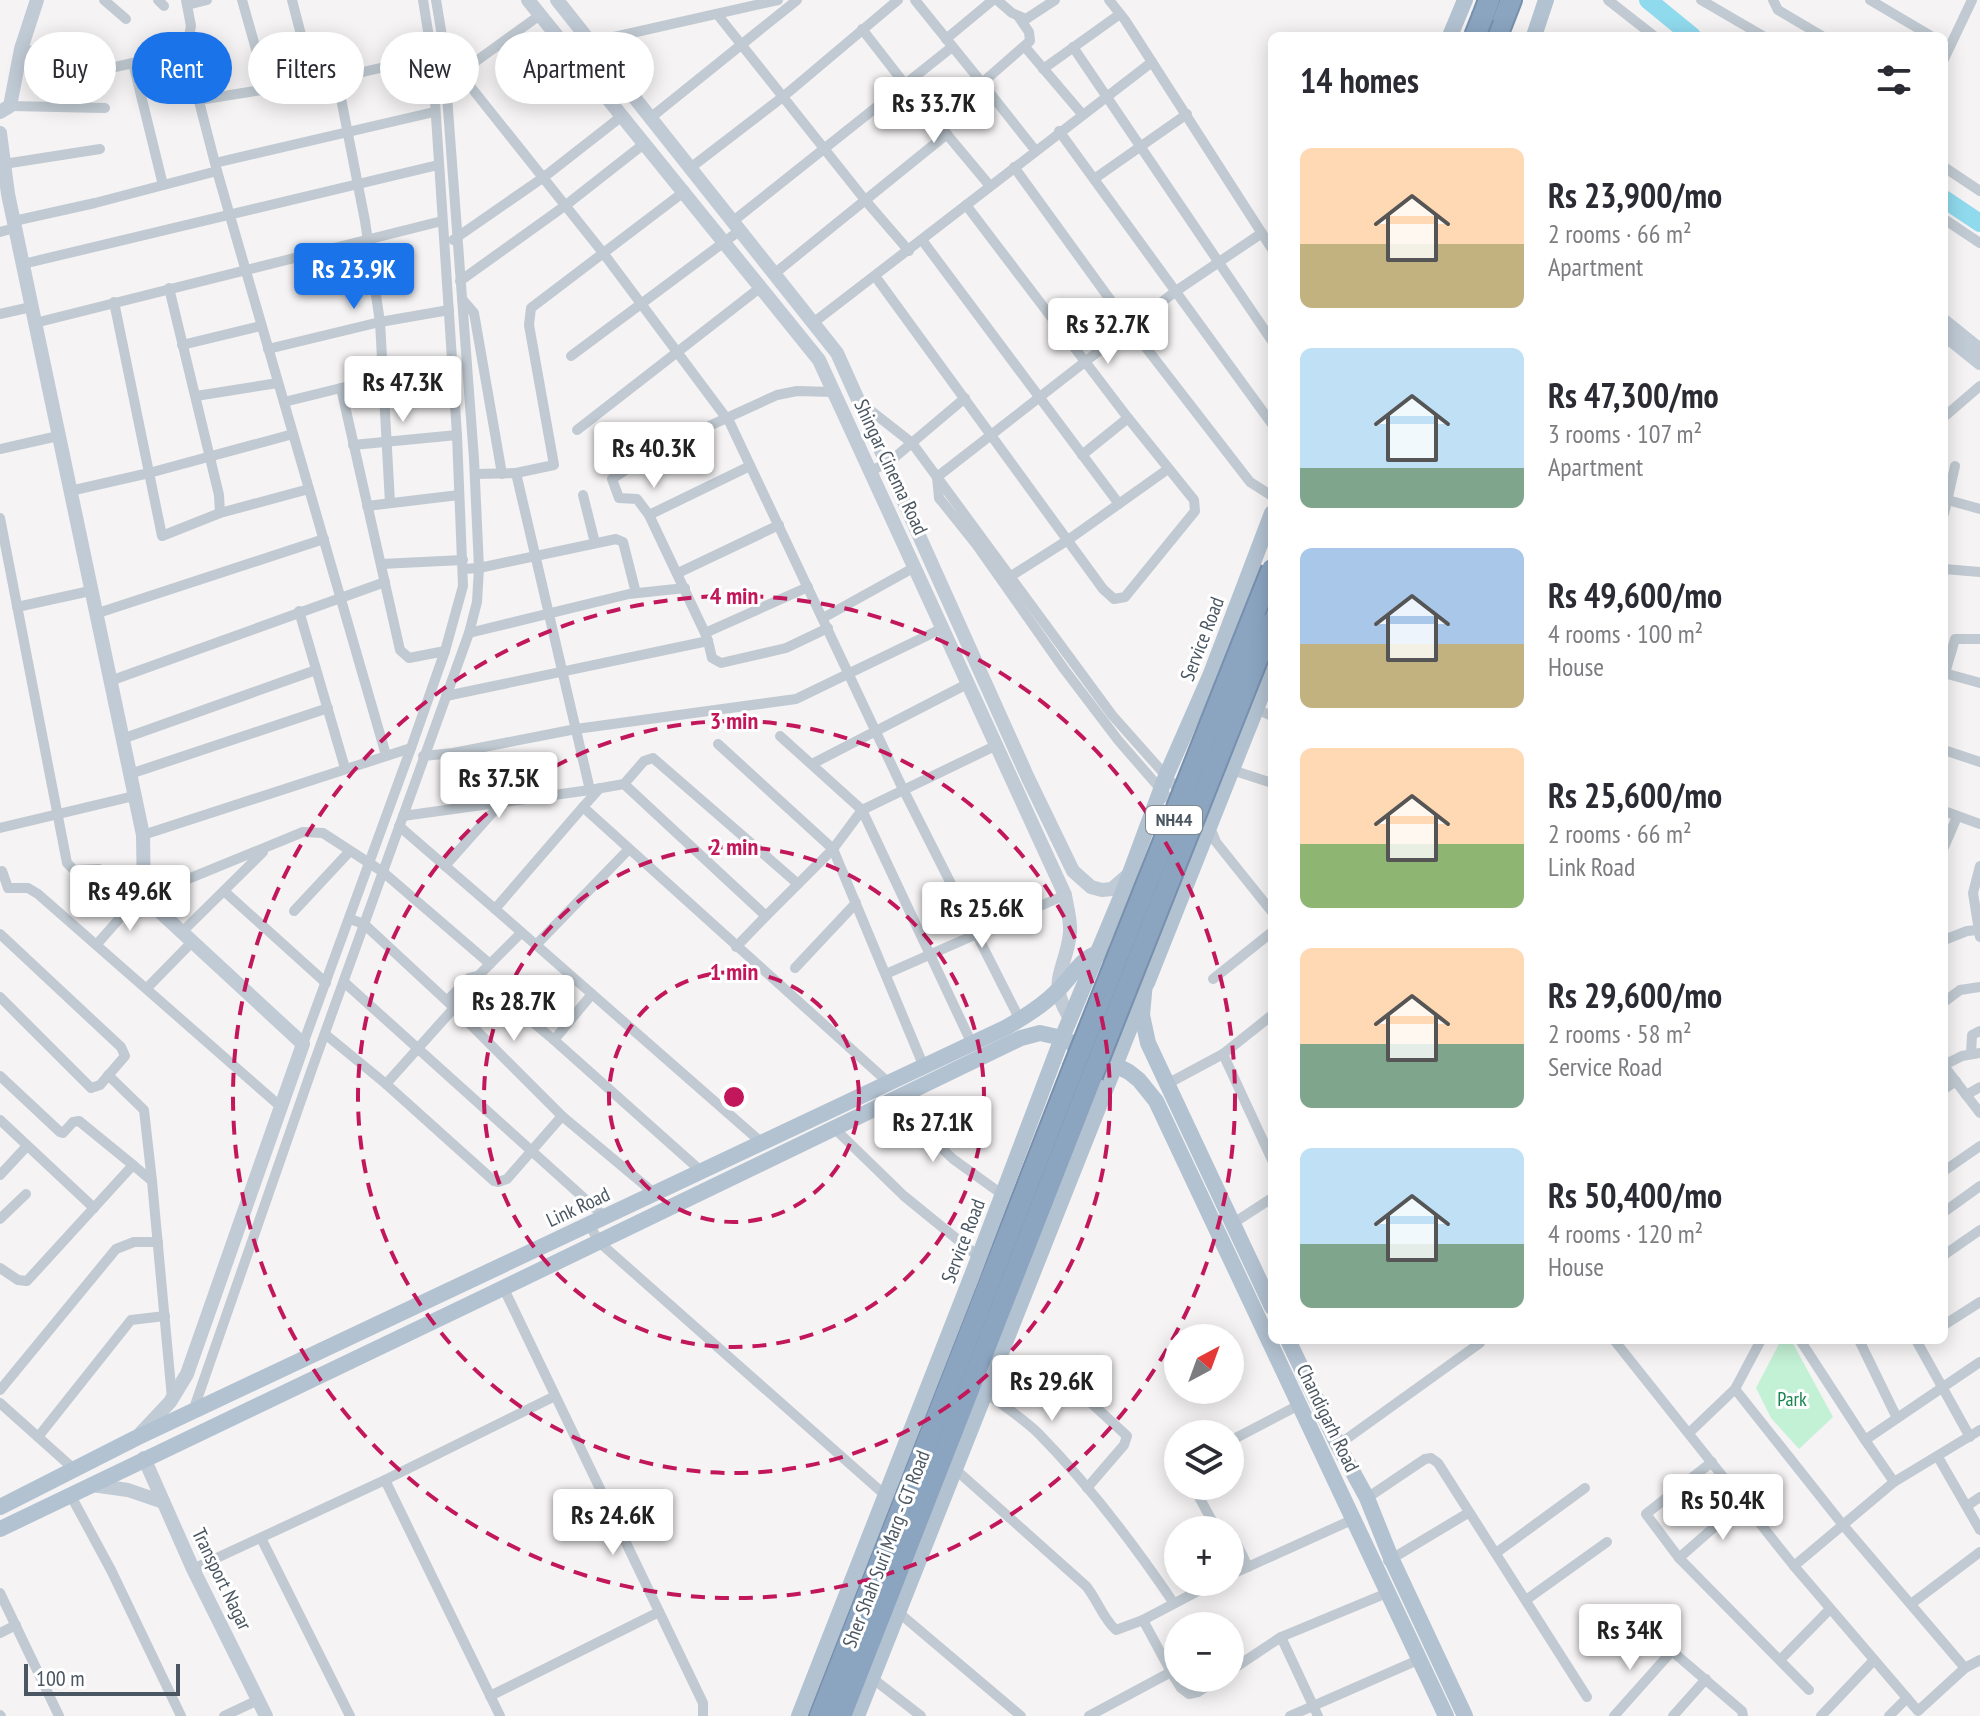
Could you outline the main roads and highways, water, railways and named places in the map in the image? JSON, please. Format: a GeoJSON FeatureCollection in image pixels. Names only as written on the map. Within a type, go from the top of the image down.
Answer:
{"type":"FeatureCollection","features":[{"type":"Feature","properties":{"kind":"highway"},"geometry":{"type":"LineString","coordinates":[[1477,32],[1489,0]]}},
{"type":"Feature","properties":{"kind":"highway"},"geometry":{"type":"LineString","coordinates":[[1498,32],[1511,0]]}},
{"type":"Feature","properties":{"kind":"highway","name":"NH44"},"geometry":{"type":"LineString","coordinates":[[1083,1073],[1268,580]]}},
{"type":"Feature","properties":{"kind":"highway","name":"NH44"},"geometry":{"type":"LineString","coordinates":[[1083,1073],[1268,632]]}},
{"type":"Feature","properties":{"kind":"highway","name":"Sher Shah Suri Marg - GT Road"},"geometry":{"type":"LineString","coordinates":[[820,1716],[1083,1073]]}},
{"type":"Feature","properties":{"kind":"highway","name":"Sher Shah Suri Marg - GT Road"},"geometry":{"type":"LineString","coordinates":[[841,1716],[1083,1073]]}},
{"type":"Feature","properties":{"kind":"main road"},"geometry":{"type":"LineString","coordinates":[[1535,32],[1542,2]]}},
{"type":"Feature","properties":{"kind":"main road"},"geometry":{"type":"LineString","coordinates":[[1452,32],[1462,7]]}},
{"type":"Feature","properties":{"kind":"main road","name":"Service Road"},"geometry":{"type":"LineString","coordinates":[[799,1716],[1062,1038],[1099,952],[1163,783],[1210,676],[1268,524]]}},
{"type":"Feature","properties":{"kind":"main road"},"geometry":{"type":"LineString","coordinates":[[857,1716],[1147,983],[1210,835],[1232,770],[1264,713],[1268,691]]}},
{"type":"Feature","properties":{"kind":"main road"},"geometry":{"type":"LineString","coordinates":[[1099,952],[1113,953],[1134,961],[1146,972],[1143,1029],[1232,1224],[1267,1280]]}},
{"type":"Feature","properties":{"kind":"main road","name":"Link Road"},"geometry":{"type":"LineString","coordinates":[[0,1529],[834,1128],[924,1067],[1020,1020],[1057,992],[1084,960],[1099,952]]}},
{"type":"Feature","properties":{"kind":"main road","name":"Link Road"},"geometry":{"type":"LineString","coordinates":[[2,1503],[762,1143],[1031,1034],[1062,1038],[1115,1065]]}},
{"type":"Feature","properties":{"kind":"main road","name":"Chandigarh Road"},"geometry":{"type":"LineString","coordinates":[[1115,1065],[1139,1080],[1156,1101],[1268,1339]]}},
{"type":"Feature","properties":{"kind":"main road","name":"Chandigarh Road"},"geometry":{"type":"LineString","coordinates":[[1270,1344],[1446,1716]]}},
{"type":"Feature","properties":{"kind":"main road","name":"Chandigarh Road"},"geometry":{"type":"LineString","coordinates":[[1290,1344],[1367,1498],[1391,1558],[1465,1716]]}},
{"type":"Feature","properties":{"kind":"waterway"},"geometry":{"type":"LineString","coordinates":[[1648,0],[1687,32]]}},
{"type":"Feature","properties":{"kind":"waterway"},"geometry":{"type":"LineString","coordinates":[[1948,202],[1980,223]]}},
{"type":"Feature","properties":{"kind":"park label","name":"Park"},"geometry":{"type":"Point","coordinates":[1792,1399]}}]}
